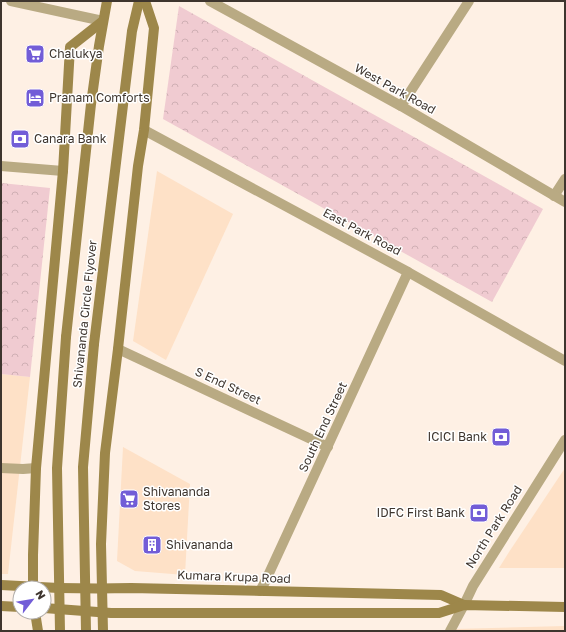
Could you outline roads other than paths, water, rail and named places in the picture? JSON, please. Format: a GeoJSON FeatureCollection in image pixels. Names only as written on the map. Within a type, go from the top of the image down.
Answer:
{"type":"FeatureCollection","features":[{"type":"Feature","properties":{"kind":"main road","name":"Shivananda Circle Flyover"},"geometry":{"type":"LineString","coordinates":[[60,631],[57,468],[66,337],[91,104],[107,1]]}},
{"type":"Feature","properties":{"kind":"main road","name":"Shivananda Circle Flyover"},"geometry":{"type":"LineString","coordinates":[[86,631],[83,467],[94,344],[132,31],[139,1]]}},
{"type":"Feature","properties":{"kind":"main road"},"geometry":{"type":"LineString","coordinates":[[103,631],[101,544],[105,453],[138,166],[144,130],[154,28],[145,1]]}},
{"type":"Feature","properties":{"kind":"main road"},"geometry":{"type":"LineString","coordinates":[[33,580],[36,468],[63,171],[70,47],[103,21]]}},
{"type":"Feature","properties":{"kind":"main road","name":"Kumara Krupa Road"},"geometry":{"type":"LineString","coordinates":[[1,585],[12,586]]}},
{"type":"Feature","properties":{"kind":"main road","name":"Kumara Krupa Road"},"geometry":{"type":"LineString","coordinates":[[52,588],[441,595],[464,605]]}},
{"type":"Feature","properties":{"kind":"main road"},"geometry":{"type":"LineString","coordinates":[[439,613],[441,595]]}},
{"type":"Feature","properties":{"kind":"main road","name":"Kumara Krupa Road"},"geometry":{"type":"LineString","coordinates":[[52,609],[103,612],[439,613],[464,605],[565,607]]}},
{"type":"Feature","properties":{"kind":"main road"},"geometry":{"type":"LineString","coordinates":[[1,606],[12,607]]}},
{"type":"Feature","properties":{"kind":"main road"},"geometry":{"type":"LineString","coordinates":[[36,620],[38,631]]}},
{"type":"Feature","properties":{"kind":"street"},"geometry":{"type":"LineString","coordinates":[[11,1],[103,21]]}},
{"type":"Feature","properties":{"kind":"street","name":"West Park Road"},"geometry":{"type":"LineString","coordinates":[[210,1],[401,106],[565,202]]}},
{"type":"Feature","properties":{"kind":"street"},"geometry":{"type":"LineString","coordinates":[[401,106],[469,1]]}},
{"type":"Feature","properties":{"kind":"street","name":"East Park Road"},"geometry":{"type":"LineString","coordinates":[[144,130],[408,272],[565,361]]}},
{"type":"Feature","properties":{"kind":"street"},"geometry":{"type":"LineString","coordinates":[[1,166],[63,171]]}},
{"type":"Feature","properties":{"kind":"street"},"geometry":{"type":"LineString","coordinates":[[554,196],[565,179]]}},
{"type":"Feature","properties":{"kind":"street","name":"South End Street"},"geometry":{"type":"LineString","coordinates":[[260,591],[408,272]]}},
{"type":"Feature","properties":{"kind":"street","name":"S End Street"},"geometry":{"type":"LineString","coordinates":[[118,349],[328,447]]}},
{"type":"Feature","properties":{"kind":"street","name":"North Park Road"},"geometry":{"type":"LineString","coordinates":[[450,631],[473,586],[565,440]]}},
{"type":"Feature","properties":{"kind":"street"},"geometry":{"type":"LineString","coordinates":[[1,468],[36,468]]}},
{"type":"Feature","properties":{"kind":"place","name":"Chalukya"},"geometry":{"type":"Point","coordinates":[35,54]}},
{"type":"Feature","properties":{"kind":"place","name":"Pranam Comforts"},"geometry":{"type":"Point","coordinates":[35,98]}},
{"type":"Feature","properties":{"kind":"place","name":"Canara Bank"},"geometry":{"type":"Point","coordinates":[20,139]}},
{"type":"Feature","properties":{"kind":"place","name":"ICICI Bank"},"geometry":{"type":"Point","coordinates":[501,437]}},
{"type":"Feature","properties":{"kind":"place","name":"Shivananda Stores"},"geometry":{"type":"Point","coordinates":[129,499]}},
{"type":"Feature","properties":{"kind":"place","name":"IDFC First Bank"},"geometry":{"type":"Point","coordinates":[479,513]}},
{"type":"Feature","properties":{"kind":"place","name":"Shivananda"},"geometry":{"type":"Point","coordinates":[152,545]}}]}
